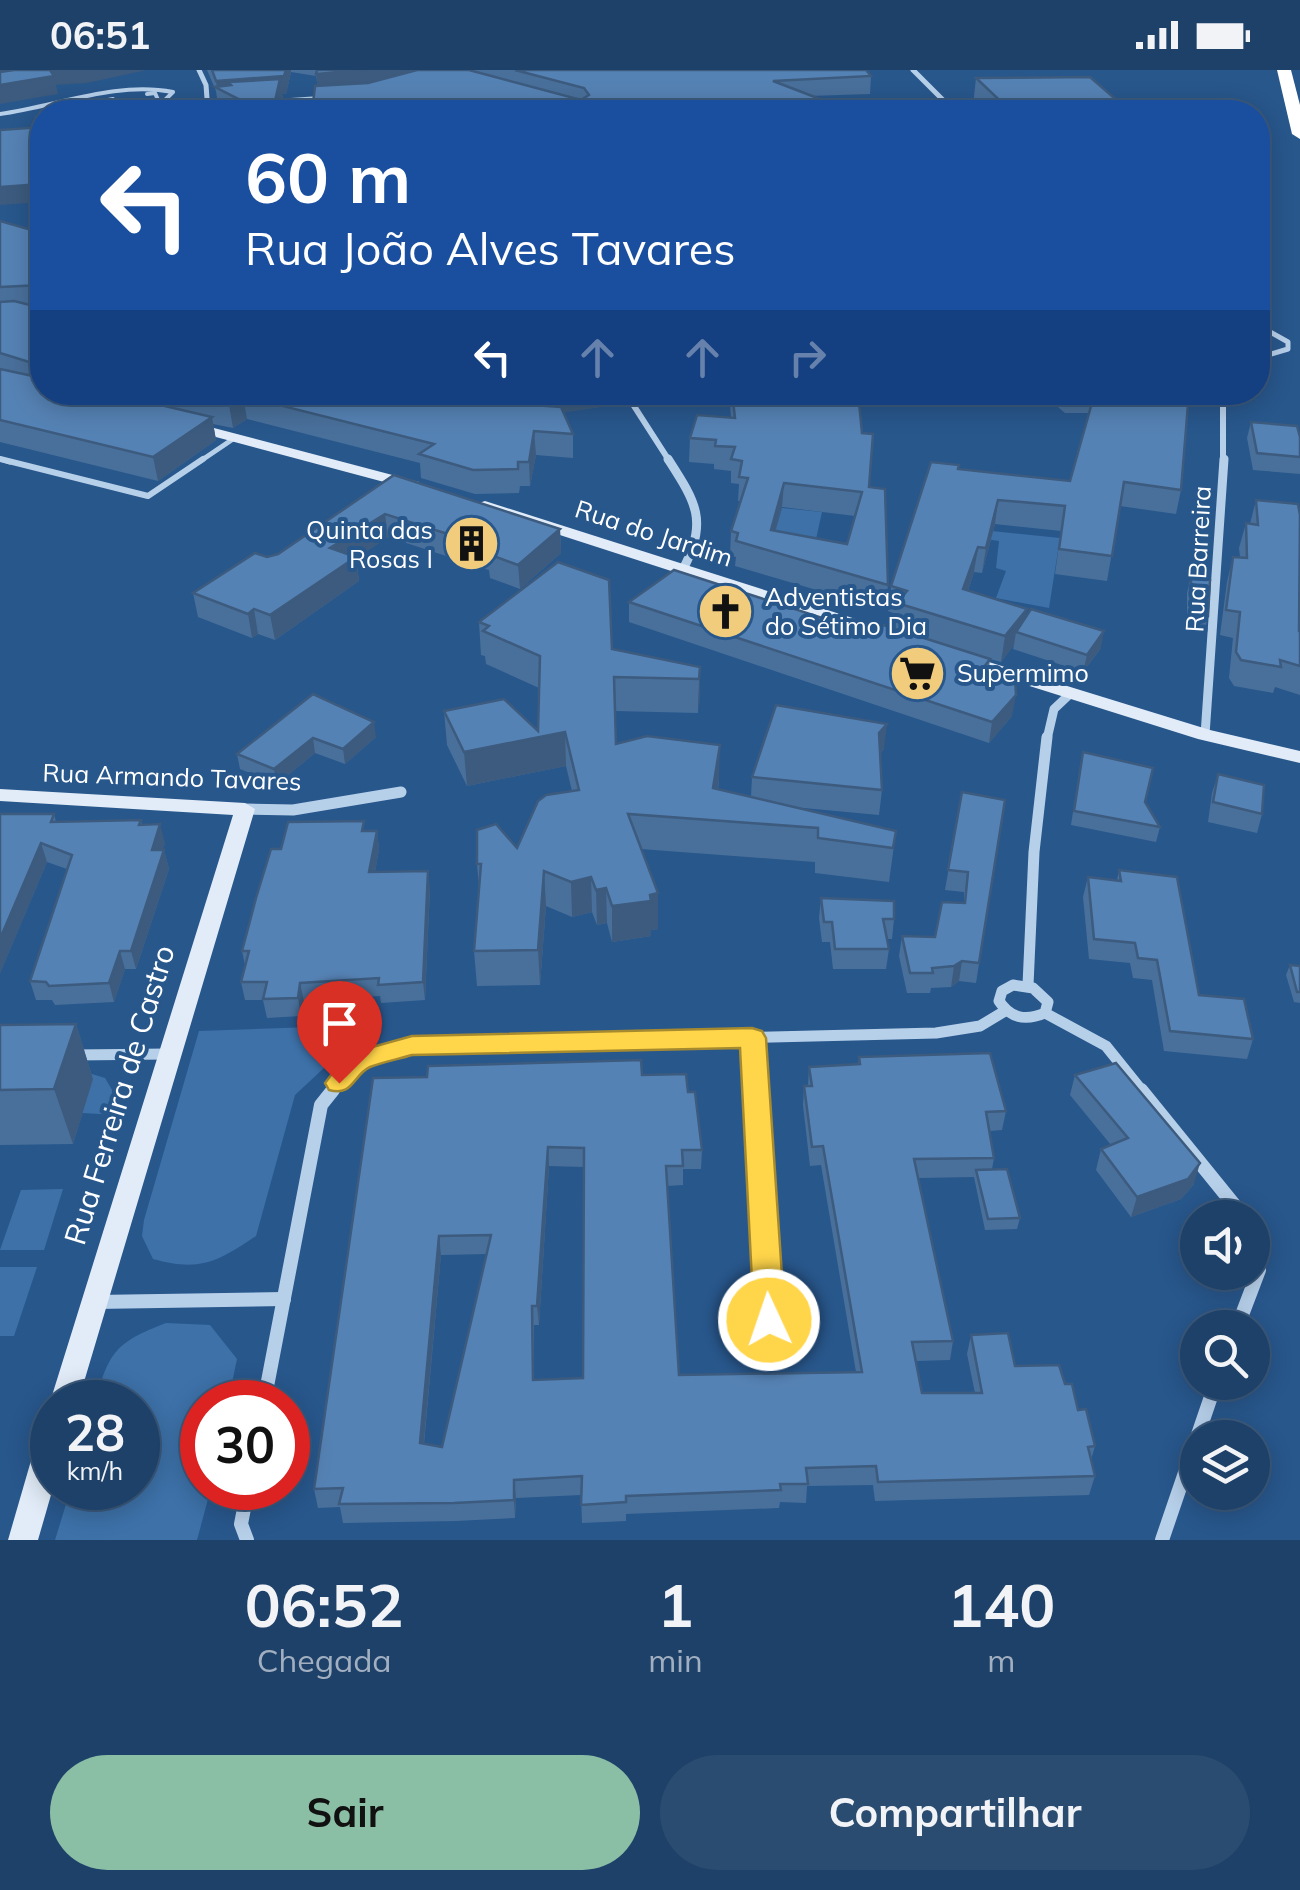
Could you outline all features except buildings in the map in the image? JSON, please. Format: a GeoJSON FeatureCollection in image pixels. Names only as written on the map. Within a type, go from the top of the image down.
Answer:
{"type":"FeatureCollection","features":[{"type":"Feature","properties":{"kind":"highway"},"geometry":{"type":"LineString","coordinates":[[1284,70],[1300,134]]}},
{"type":"Feature","properties":{"kind":"main road"},"geometry":{"type":"LineString","coordinates":[[180,424],[425,488]]}},
{"type":"Feature","properties":{"kind":"main road","name":"Rua do Jardim"},"geometry":{"type":"LineString","coordinates":[[461,498],[925,647]]}},
{"type":"Feature","properties":{"kind":"main road"},"geometry":{"type":"LineString","coordinates":[[943,653],[1206,734],[1300,757]]}},
{"type":"Feature","properties":{"kind":"main road","name":"Rua Armando Tavares"},"geometry":{"type":"LineString","coordinates":[[0,795],[245,809]]}},
{"type":"Feature","properties":{"kind":"main road","name":"Rua Ferreira de Castro"},"geometry":{"type":"LineString","coordinates":[[70,1380],[245,809]]}},
{"type":"Feature","properties":{"kind":"main road"},"geometry":{"type":"LineString","coordinates":[[23,1540],[32,1510]]}},
{"type":"Feature","properties":{"kind":"street"},"geometry":{"type":"LineString","coordinates":[[199,70],[207,100]]}},
{"type":"Feature","properties":{"kind":"street"},"geometry":{"type":"LineString","coordinates":[[913,70],[944,100]]}},
{"type":"Feature","properties":{"kind":"street"},"geometry":{"type":"LineString","coordinates":[[293,100],[336,97]]}},
{"type":"Feature","properties":{"kind":"street"},"geometry":{"type":"LineString","coordinates":[[633,405],[695,500],[700,520],[683,569]]}},
{"type":"Feature","properties":{"kind":"street","name":"Rua Barreira"},"geometry":{"type":"LineString","coordinates":[[1206,734],[1217,601],[1225,438],[1223,405]]}},
{"type":"Feature","properties":{"kind":"street"},"geometry":{"type":"LineString","coordinates":[[1028,985],[1034,852],[1048,736],[1054,709],[1071,694]]}},
{"type":"Feature","properties":{"kind":"street","name":"Rua Armando Tavares"},"geometry":{"type":"LineString","coordinates":[[245,809],[294,810],[402,792]]}},
{"type":"Feature","properties":{"kind":"street"},"geometry":{"type":"LineString","coordinates":[[1012,985],[1028,985],[1041,992],[1048,1002],[1045,1013],[1034,1019],[1005,1012],[999,1001],[1002,991],[1012,985]]}},
{"type":"Feature","properties":{"kind":"street"},"geometry":{"type":"LineString","coordinates":[[268,1380],[321,1104],[357,1061],[412,1046],[936,1033],[980,1026],[1005,1012]]}},
{"type":"Feature","properties":{"kind":"street"},"geometry":{"type":"LineString","coordinates":[[1045,1013],[1106,1046],[1230,1200]]}},
{"type":"Feature","properties":{"kind":"street"},"geometry":{"type":"LineString","coordinates":[[752,1038],[769,1320]]}},
{"type":"Feature","properties":{"kind":"street"},"geometry":{"type":"LineString","coordinates":[[54,1055],[168,1054]]}},
{"type":"Feature","properties":{"kind":"street"},"geometry":{"type":"LineString","coordinates":[[93,1302],[284,1299]]}},
{"type":"Feature","properties":{"kind":"street"},"geometry":{"type":"LineString","coordinates":[[1162,1540],[1210,1400]]}},
{"type":"Feature","properties":{"kind":"street"},"geometry":{"type":"LineString","coordinates":[[244,1510],[241,1524],[247,1540]]}},
{"type":"Feature","properties":{"kind":"lane"},"geometry":{"type":"LineString","coordinates":[[66,100],[153,88],[173,92],[165,100]]}},
{"type":"Feature","properties":{"kind":"lane"},"geometry":{"type":"LineString","coordinates":[[105,100],[154,92],[158,100]]}},
{"type":"Feature","properties":{"kind":"lane"},"geometry":{"type":"LineString","coordinates":[[0,114],[30,107]]}},
{"type":"Feature","properties":{"kind":"lane"},"geometry":{"type":"LineString","coordinates":[[1270,332],[1288,342],[1288,349],[1270,354]]}},
{"type":"Feature","properties":{"kind":"lane"},"geometry":{"type":"LineString","coordinates":[[0,459],[148,496],[236,437]]}},
{"type":"Feature","properties":{"kind":"lane"},"geometry":{"type":"LineString","coordinates":[[391,494],[407,483]]}},
{"type":"Feature","properties":{"kind":"shaded area"},"geometry":{"type":"Polygon","coordinates":[[[782,508],[822,512],[814,548],[772,543],[782,508]]]}},
{"type":"Feature","properties":{"kind":"shaded area"},"geometry":{"type":"Polygon","coordinates":[[[973,529],[1060,538],[1049,608],[996,598],[1006,571],[996,568],[999,541],[972,537],[973,529]]]}},
{"type":"Feature","properties":{"kind":"shaded area"},"geometry":{"type":"Polygon","coordinates":[[[370,1025],[295,1095],[256,1236],[208,1262],[183,1265],[153,1259],[142,1236],[144,1220],[199,1031],[370,1025]]]}},
{"type":"Feature","properties":{"kind":"shaded area"},"geometry":{"type":"Polygon","coordinates":[[[72,1068],[105,1078],[121,1105],[118,1115],[82,1113],[92,1079],[72,1068]]]}},
{"type":"Feature","properties":{"kind":"shaded area"},"geometry":{"type":"Polygon","coordinates":[[[63,1189],[44,1250],[0,1250],[21,1190],[63,1189]]]}},
{"type":"Feature","properties":{"kind":"shaded area"},"geometry":{"type":"Polygon","coordinates":[[[0,1267],[37,1267],[14,1336],[0,1336],[0,1267]]]}},
{"type":"Feature","properties":{"kind":"shaded area"},"geometry":{"type":"Polygon","coordinates":[[[166,1323],[210,1325],[237,1359],[233,1380],[180,1380],[180,1510],[205,1510],[197,1540],[55,1540],[64,1510],[160,1510],[160,1380],[102,1380],[110,1360],[136,1336],[166,1323]]]}},
{"type":"Feature","properties":{"kind":"place","name":"Quinta das Rosas I"},"geometry":{"type":"Point","coordinates":[472,544]}},
{"type":"Feature","properties":{"kind":"place","name":"Adventistas do Sétimo Dia"},"geometry":{"type":"Point","coordinates":[726,611]}},
{"type":"Feature","properties":{"kind":"place","name":"Supermimo"},"geometry":{"type":"Point","coordinates":[918,673]}},
{"type":"Feature","properties":{"kind":"route"},"geometry":{"type":"LineString","coordinates":[[339,1083],[357,1061],[412,1046],[752,1038],[769,1320]]}}]}
